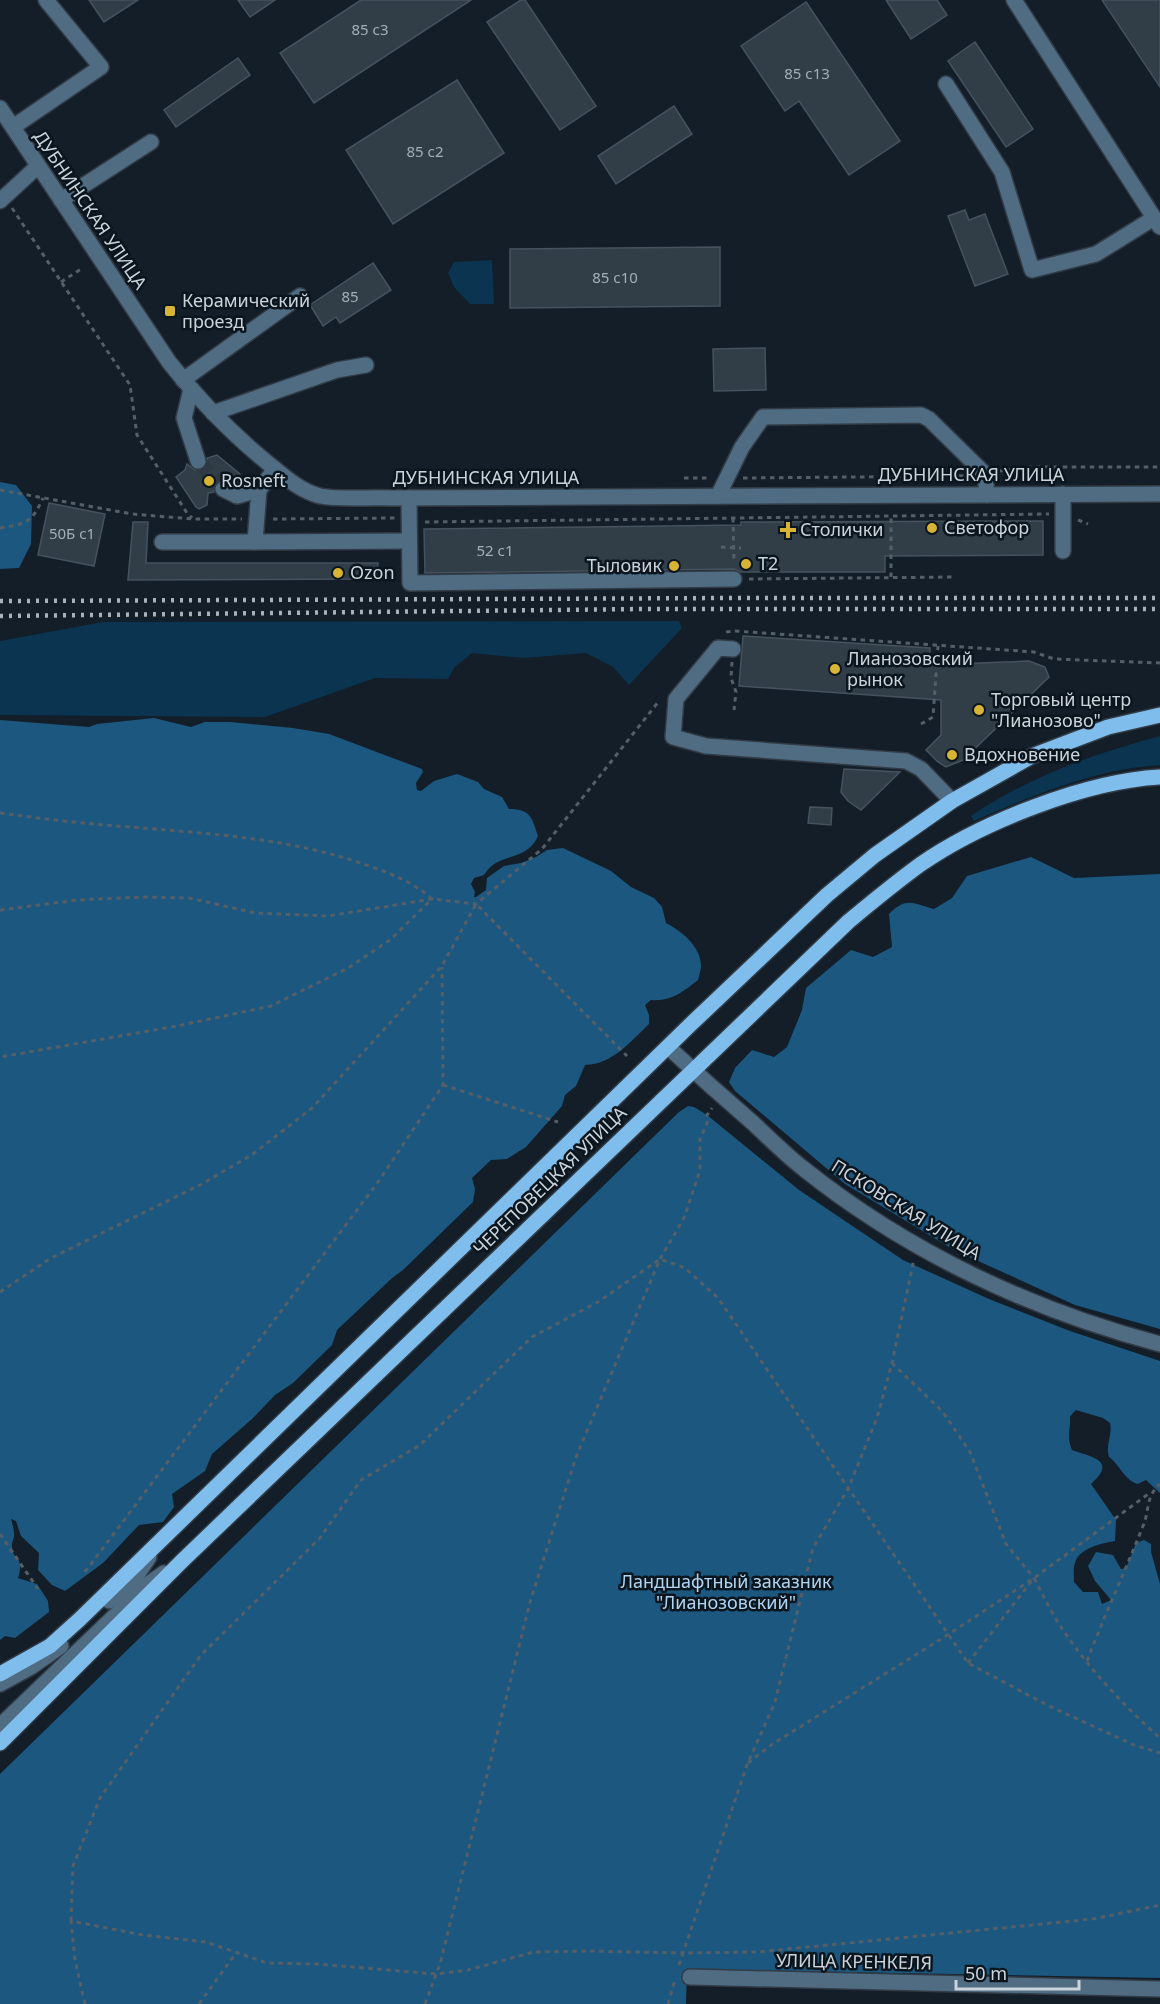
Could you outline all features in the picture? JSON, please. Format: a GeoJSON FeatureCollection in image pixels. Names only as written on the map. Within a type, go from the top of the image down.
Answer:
{"type":"FeatureCollection","features":[{"type":"Feature","properties":{"kind":"main road","name":"ЧЕРЕПОВЕЦКАЯ УЛИЦА"},"geometry":{"type":"LineString","coordinates":[[0,1674],[50,1646],[160,1542],[668,1047],[827,895],[875,855],[952,801],[1032,756],[1108,728],[1160,715]]}},
{"type":"Feature","properties":{"kind":"main road","name":"ЧЕРЕПОВЕЦКАЯ УЛИЦА"},"geometry":{"type":"LineString","coordinates":[[0,1743],[182,1561],[849,921],[913,870],[955,844],[998,822],[1056,799],[1109,785],[1160,777]]}},
{"type":"Feature","properties":{"kind":"street"},"geometry":{"type":"LineString","coordinates":[[13,128],[101,67],[46,0]]}},
{"type":"Feature","properties":{"kind":"street"},"geometry":{"type":"LineString","coordinates":[[946,84],[1002,172],[1032,270],[1096,254],[1157,222],[1014,0]]}},
{"type":"Feature","properties":{"kind":"street","name":"ДУБНИНСКАЯ УЛИЦА"},"geometry":{"type":"LineString","coordinates":[[0,108],[169,362],[187,384],[242,442],[290,482],[321,496],[409,498],[1160,494]]}},
{"type":"Feature","properties":{"kind":"street"},"geometry":{"type":"LineString","coordinates":[[61,200],[151,142]]}},
{"type":"Feature","properties":{"kind":"street"},"geometry":{"type":"LineString","coordinates":[[5,203],[38,166]]}},
{"type":"Feature","properties":{"kind":"street"},"geometry":{"type":"LineString","coordinates":[[198,461],[184,418],[187,384],[300,296]]}},
{"type":"Feature","properties":{"kind":"street"},"geometry":{"type":"LineString","coordinates":[[213,413],[337,370],[366,365]]}},
{"type":"Feature","properties":{"kind":"street"},"geometry":{"type":"LineString","coordinates":[[718,496],[742,447],[763,417],[921,415],[929,419],[985,474],[987,495]]}},
{"type":"Feature","properties":{"kind":"street"},"geometry":{"type":"LineString","coordinates":[[255,542],[259,490],[275,469]]}},
{"type":"Feature","properties":{"kind":"street"},"geometry":{"type":"LineString","coordinates":[[223,489],[237,496],[259,490]]}},
{"type":"Feature","properties":{"kind":"street"},"geometry":{"type":"LineString","coordinates":[[1063,494],[1063,551]]}},
{"type":"Feature","properties":{"kind":"street"},"geometry":{"type":"LineString","coordinates":[[409,498],[410,583],[734,579]]}},
{"type":"Feature","properties":{"kind":"street"},"geometry":{"type":"LineString","coordinates":[[162,542],[409,541]]}},
{"type":"Feature","properties":{"kind":"street"},"geometry":{"type":"LineString","coordinates":[[734,649],[718,648],[676,699],[673,737],[706,746],[906,761],[921,769],[952,801]]}},
{"type":"Feature","properties":{"kind":"street","name":"ПСКОВСКАЯ УЛИЦА"},"geometry":{"type":"LineString","coordinates":[[668,1047],[802,1168],[842,1197],[919,1246],[963,1271],[1065,1316],[1160,1344]]}},
{"type":"Feature","properties":{"kind":"street","name":"ЧЕРЕПОВЕЦКАЯ УЛИЦА"},"geometry":{"type":"LineString","coordinates":[[0,1684],[59,1648],[137,1575],[160,1542]]}},
{"type":"Feature","properties":{"kind":"street","name":"ЧЕРЕПОВЕЦКАЯ УЛИЦА"},"geometry":{"type":"LineString","coordinates":[[0,1726],[147,1585],[182,1561]]}},
{"type":"Feature","properties":{"kind":"street","name":"УЛИЦА КРЕНКЕЛЯ"},"geometry":{"type":"LineString","coordinates":[[690,1977],[1160,1989]]}},
{"type":"Feature","properties":{"kind":"path"},"geometry":{"type":"LineString","coordinates":[[5,203],[130,385],[137,435],[193,519]]}},
{"type":"Feature","properties":{"kind":"path"},"geometry":{"type":"LineString","coordinates":[[61,282],[81,269]]}},
{"type":"Feature","properties":{"kind":"path"},"geometry":{"type":"LineString","coordinates":[[684,478],[965,477],[1030,467],[1160,467]]}},
{"type":"Feature","properties":{"kind":"path"},"geometry":{"type":"LineString","coordinates":[[0,490],[132,514],[193,519],[397,518],[409,522],[1063,514],[1088,524]]}},
{"type":"Feature","properties":{"kind":"path"},"geometry":{"type":"LineString","coordinates":[[0,528],[24,523],[35,516],[44,498]]}},
{"type":"Feature","properties":{"kind":"path"},"geometry":{"type":"LineString","coordinates":[[891,516],[891,577]]}},
{"type":"Feature","properties":{"kind":"path"},"geometry":{"type":"LineString","coordinates":[[733,518],[734,579],[954,577]]}},
{"type":"Feature","properties":{"kind":"path"},"geometry":{"type":"LineString","coordinates":[[891,540],[898,540]]}},
{"type":"Feature","properties":{"kind":"path"},"geometry":{"type":"LineString","coordinates":[[721,547],[741,548]]}},
{"type":"Feature","properties":{"kind":"path"},"geometry":{"type":"LineString","coordinates":[[885,548],[891,548]]}},
{"type":"Feature","properties":{"kind":"path"},"geometry":{"type":"LineString","coordinates":[[734,710],[736,692],[731,678],[735,631]]}},
{"type":"Feature","properties":{"kind":"path"},"geometry":{"type":"LineString","coordinates":[[724,632],[1034,652],[1054,659],[1160,663]]}},
{"type":"Feature","properties":{"kind":"path"},"geometry":{"type":"LineString","coordinates":[[921,724],[933,717],[938,646]]}},
{"type":"Feature","properties":{"kind":"path"},"geometry":{"type":"LineString","coordinates":[[0,1292],[51,1258],[202,1184],[253,1154],[312,1108],[442,966],[476,904],[542,849],[664,696]]}},
{"type":"Feature","properties":{"kind":"path"},"geometry":{"type":"LineString","coordinates":[[0,813],[68,822],[245,837],[305,847],[390,873],[418,886],[432,899]]}},
{"type":"Feature","properties":{"kind":"path"},"geometry":{"type":"LineString","coordinates":[[0,910],[78,900],[143,897],[189,898],[255,913],[328,916],[432,899],[476,904],[627,1056]]}},
{"type":"Feature","properties":{"kind":"path"},"geometry":{"type":"LineString","coordinates":[[0,1057],[177,1026],[271,1006],[348,968],[390,940],[432,899]]}},
{"type":"Feature","properties":{"kind":"path"},"geometry":{"type":"LineString","coordinates":[[85,1572],[378,1182],[442,1085],[442,966]]}},
{"type":"Feature","properties":{"kind":"path"},"geometry":{"type":"LineString","coordinates":[[442,1085],[558,1122]]}},
{"type":"Feature","properties":{"kind":"path"},"geometry":{"type":"LineString","coordinates":[[425,2004],[436,1974],[537,1580],[576,1457],[660,1259],[684,1218],[700,1170],[700,1139],[708,1121],[707,1115],[714,1107]]}},
{"type":"Feature","properties":{"kind":"path"},"geometry":{"type":"LineString","coordinates":[[668,2004],[747,1765],[775,1702],[813,1548],[848,1489],[877,1418],[892,1363],[914,1257]]}},
{"type":"Feature","properties":{"kind":"path"},"geometry":{"type":"LineString","coordinates":[[660,1259],[685,1268],[718,1298],[968,1663],[1047,1705],[1134,1745],[1160,1753]]}},
{"type":"Feature","properties":{"kind":"path"},"geometry":{"type":"LineString","coordinates":[[85,2004],[75,1960],[71,1921],[73,1866],[100,1798],[201,1655],[319,1539],[361,1480],[420,1445],[532,1337],[598,1302],[660,1259]]}},
{"type":"Feature","properties":{"kind":"path"},"geometry":{"type":"LineString","coordinates":[[892,1363],[943,1412],[970,1452],[1006,1545],[1034,1578],[1061,1627],[1087,1662],[1139,1720],[1160,1738]]}},
{"type":"Feature","properties":{"kind":"path"},"geometry":{"type":"LineString","coordinates":[[747,1765],[771,1745],[1034,1578],[1160,1484]]}},
{"type":"Feature","properties":{"kind":"path"},"geometry":{"type":"LineString","coordinates":[[1087,1662],[1106,1610],[1145,1523],[1151,1492]]}},
{"type":"Feature","properties":{"kind":"path"},"geometry":{"type":"LineString","coordinates":[[0,1534],[38,1589]]}},
{"type":"Feature","properties":{"kind":"path"},"geometry":{"type":"LineString","coordinates":[[968,1663],[1034,1578]]}},
{"type":"Feature","properties":{"kind":"path"},"geometry":{"type":"LineString","coordinates":[[71,1921],[143,1935],[206,1942],[267,1963],[315,1964],[436,1974],[468,1970],[534,1952],[757,1952],[1082,1921],[1160,1905]]}},
{"type":"Feature","properties":{"kind":"path"},"geometry":{"type":"LineString","coordinates":[[199,2004],[236,1953]]}},
{"type":"Feature","properties":{"kind":"shaded area"},"geometry":{"type":"Polygon","coordinates":[[[492,260],[494,304],[470,304],[454,287],[448,273],[454,262],[492,260]]]}},
{"type":"Feature","properties":{"kind":"shaded area"},"geometry":{"type":"Polygon","coordinates":[[[679,621],[682,628],[629,685],[613,667],[586,653],[524,658],[472,653],[454,668],[448,679],[375,678],[265,717],[0,715],[0,641],[103,622],[679,621]]]}},
{"type":"Feature","properties":{"kind":"shaded area"},"geometry":{"type":"Polygon","coordinates":[[[1160,736],[1160,765],[1136,767],[1089,778],[1042,793],[974,821],[971,816],[1038,778],[1086,759],[1160,736]]]}},
{"type":"Feature","properties":{"kind":"green space"},"geometry":{"type":"Polygon","coordinates":[[[0,482],[16,485],[32,506],[31,544],[19,568],[0,569],[0,482]]]}},
{"type":"Feature","properties":{"kind":"green space"},"geometry":{"type":"Polygon","coordinates":[[[154,718],[191,727],[205,722],[230,722],[329,734],[422,769],[423,772],[416,783],[417,790],[421,791],[434,781],[457,774],[478,782],[484,789],[502,797],[509,809],[516,809],[529,815],[538,836],[526,850],[504,859],[484,875],[474,878],[471,884],[475,892],[474,897],[486,890],[487,878],[504,866],[521,863],[547,850],[563,848],[611,871],[631,887],[654,898],[662,907],[666,923],[684,935],[698,952],[701,969],[698,980],[682,992],[665,999],[651,1000],[645,1005],[649,1015],[649,1024],[628,1045],[604,1061],[585,1065],[576,1086],[565,1095],[562,1106],[526,1147],[507,1159],[491,1160],[472,1178],[475,1189],[473,1202],[337,1330],[332,1345],[293,1383],[275,1395],[212,1454],[205,1471],[172,1494],[174,1507],[163,1522],[139,1525],[103,1563],[65,1591],[52,1585],[38,1570],[39,1553],[21,1536],[16,1521],[11,1519],[14,1535],[13,1552],[20,1566],[18,1578],[37,1584],[48,1601],[49,1612],[15,1638],[5,1636],[0,1640],[0,720],[89,727],[97,724],[154,718]]]}},
{"type":"Feature","properties":{"kind":"green space"},"geometry":{"type":"Polygon","coordinates":[[[1031,857],[1074,878],[1160,874],[1160,1329],[1075,1305],[954,1250],[845,1184],[735,1091],[729,1082],[735,1068],[752,1050],[774,1057],[787,1047],[802,1010],[806,988],[851,950],[873,957],[892,947],[889,914],[895,908],[910,903],[934,909],[952,898],[967,876],[1031,857]]]}},
{"type":"Feature","properties":{"kind":"green space","name":"Ландшафтный заказник \"Лианозовский\""},"geometry":{"type":"Polygon","coordinates":[[[688,1106],[707,1115],[799,1190],[903,1260],[989,1299],[1070,1331],[1160,1361],[1160,1493],[1146,1480],[1138,1484],[1133,1482],[1109,1457],[1110,1423],[1103,1418],[1076,1410],[1070,1416],[1069,1437],[1072,1450],[1099,1461],[1102,1465],[1099,1476],[1091,1484],[1116,1520],[1115,1541],[1086,1550],[1077,1558],[1074,1565],[1074,1582],[1083,1592],[1098,1592],[1102,1604],[1111,1600],[1095,1581],[1088,1566],[1096,1552],[1113,1555],[1121,1569],[1126,1568],[1136,1543],[1144,1540],[1151,1544],[1160,1584],[1160,1978],[687,1969],[686,2004],[0,2004],[0,1774],[679,1112],[688,1106]]]}},
{"type":"Feature","properties":{"kind":"building"},"geometry":{"type":"Polygon","coordinates":[[[89,0],[138,0],[104,22],[89,0]]]}},
{"type":"Feature","properties":{"kind":"building"},"geometry":{"type":"Polygon","coordinates":[[[238,0],[275,0],[250,17],[238,0]]]}},
{"type":"Feature","properties":{"kind":"building"},"geometry":{"type":"Polygon","coordinates":[[[361,0],[471,0],[314,103],[280,53],[361,0]]]}},
{"type":"Feature","properties":{"kind":"building"},"geometry":{"type":"Polygon","coordinates":[[[521,0],[525,0],[596,106],[560,130],[487,22],[521,0]]]}},
{"type":"Feature","properties":{"kind":"building"},"geometry":{"type":"Polygon","coordinates":[[[886,0],[937,0],[947,15],[911,39],[886,0]]]}},
{"type":"Feature","properties":{"kind":"building"},"geometry":{"type":"Polygon","coordinates":[[[1102,0],[1160,0],[1160,87],[1102,0]]]}},
{"type":"Feature","properties":{"kind":"building"},"geometry":{"type":"Polygon","coordinates":[[[806,2],[900,141],[849,175],[799,101],[785,111],[741,46],[806,2]]]}},
{"type":"Feature","properties":{"kind":"building"},"geometry":{"type":"Polygon","coordinates":[[[975,42],[1033,129],[1006,147],[948,61],[975,42]]]}},
{"type":"Feature","properties":{"kind":"building"},"geometry":{"type":"Polygon","coordinates":[[[238,58],[250,75],[176,127],[164,110],[238,58]]]}},
{"type":"Feature","properties":{"kind":"building"},"geometry":{"type":"Polygon","coordinates":[[[457,80],[504,153],[393,224],[346,150],[457,80]]]}},
{"type":"Feature","properties":{"kind":"building"},"geometry":{"type":"Polygon","coordinates":[[[674,106],[692,134],[616,184],[598,156],[674,106]]]}},
{"type":"Feature","properties":{"kind":"building"},"geometry":{"type":"Polygon","coordinates":[[[965,210],[969,220],[985,214],[1008,274],[975,286],[948,216],[965,210]]]}},
{"type":"Feature","properties":{"kind":"building"},"geometry":{"type":"Polygon","coordinates":[[[720,247],[720,306],[510,308],[510,249],[720,247]]]}},
{"type":"Feature","properties":{"kind":"building"},"geometry":{"type":"Polygon","coordinates":[[[373,263],[391,290],[340,323],[336,317],[323,326],[310,305],[373,263]]]}},
{"type":"Feature","properties":{"kind":"building"},"geometry":{"type":"Polygon","coordinates":[[[765,348],[766,390],[714,391],[713,349],[765,348]]]}},
{"type":"Feature","properties":{"kind":"building","name":"Rosneft"},"geometry":{"type":"Polygon","coordinates":[[[217,455],[240,474],[238,484],[223,479],[218,481],[214,485],[214,492],[208,493],[207,505],[199,509],[176,477],[185,470],[187,464],[195,470],[200,470],[206,467],[207,458],[217,455]]]}},
{"type":"Feature","properties":{"kind":"building"},"geometry":{"type":"Polygon","coordinates":[[[49,503],[105,514],[94,566],[38,555],[49,503]]]}},
{"type":"Feature","properties":{"kind":"building"},"geometry":{"type":"Polygon","coordinates":[[[1043,521],[1043,555],[885,556],[885,572],[740,572],[734,569],[425,573],[424,529],[741,525],[741,522],[1043,521]]]}},
{"type":"Feature","properties":{"kind":"building"},"geometry":{"type":"Polygon","coordinates":[[[133,522],[148,522],[146,563],[378,563],[377,579],[128,580],[133,522]]]}},
{"type":"Feature","properties":{"kind":"building"},"geometry":{"type":"Polygon","coordinates":[[[743,636],[930,648],[929,665],[1029,661],[1045,667],[1049,677],[963,760],[946,767],[926,750],[941,735],[941,700],[739,686],[743,636]]]}},
{"type":"Feature","properties":{"kind":"building"},"geometry":{"type":"Polygon","coordinates":[[[844,769],[900,772],[861,810],[848,801],[841,792],[844,769]]]}},
{"type":"Feature","properties":{"kind":"building"},"geometry":{"type":"Polygon","coordinates":[[[810,807],[832,808],[831,825],[808,823],[810,807]]]}},
{"type":"Feature","properties":{"kind":"tunnel"},"geometry":{"type":"LineString","coordinates":[[198,461],[223,489]]}},
{"type":"Feature","properties":{"kind":"railway"},"geometry":{"type":"LineString","coordinates":[[0,601],[1160,598]]}},
{"type":"Feature","properties":{"kind":"railway"},"geometry":{"type":"LineString","coordinates":[[0,616],[644,609],[1160,609]]}},
{"type":"Feature","properties":{"kind":"place","name":"Керамический проезд"},"geometry":{"type":"Point","coordinates":[170,311]}},
{"type":"Feature","properties":{"kind":"place","name":"Rosneft"},"geometry":{"type":"Point","coordinates":[209,481]}},
{"type":"Feature","properties":{"kind":"place","name":"Светофор"},"geometry":{"type":"Point","coordinates":[932,528]}},
{"type":"Feature","properties":{"kind":"place","name":"Столички"},"geometry":{"type":"Point","coordinates":[788,530]}},
{"type":"Feature","properties":{"kind":"place","name":"T2"},"geometry":{"type":"Point","coordinates":[746,564]}},
{"type":"Feature","properties":{"kind":"place","name":"Тыловик"},"geometry":{"type":"Point","coordinates":[674,566]}},
{"type":"Feature","properties":{"kind":"place","name":"Ozon"},"geometry":{"type":"Point","coordinates":[338,573]}},
{"type":"Feature","properties":{"kind":"place","name":"Лианозовский рынок"},"geometry":{"type":"Point","coordinates":[835,669]}},
{"type":"Feature","properties":{"kind":"place","name":"Торговый центр \"Лианозово\""},"geometry":{"type":"Point","coordinates":[979,710]}},
{"type":"Feature","properties":{"kind":"place","name":"Вдохновение"},"geometry":{"type":"Point","coordinates":[952,755]}}]}
